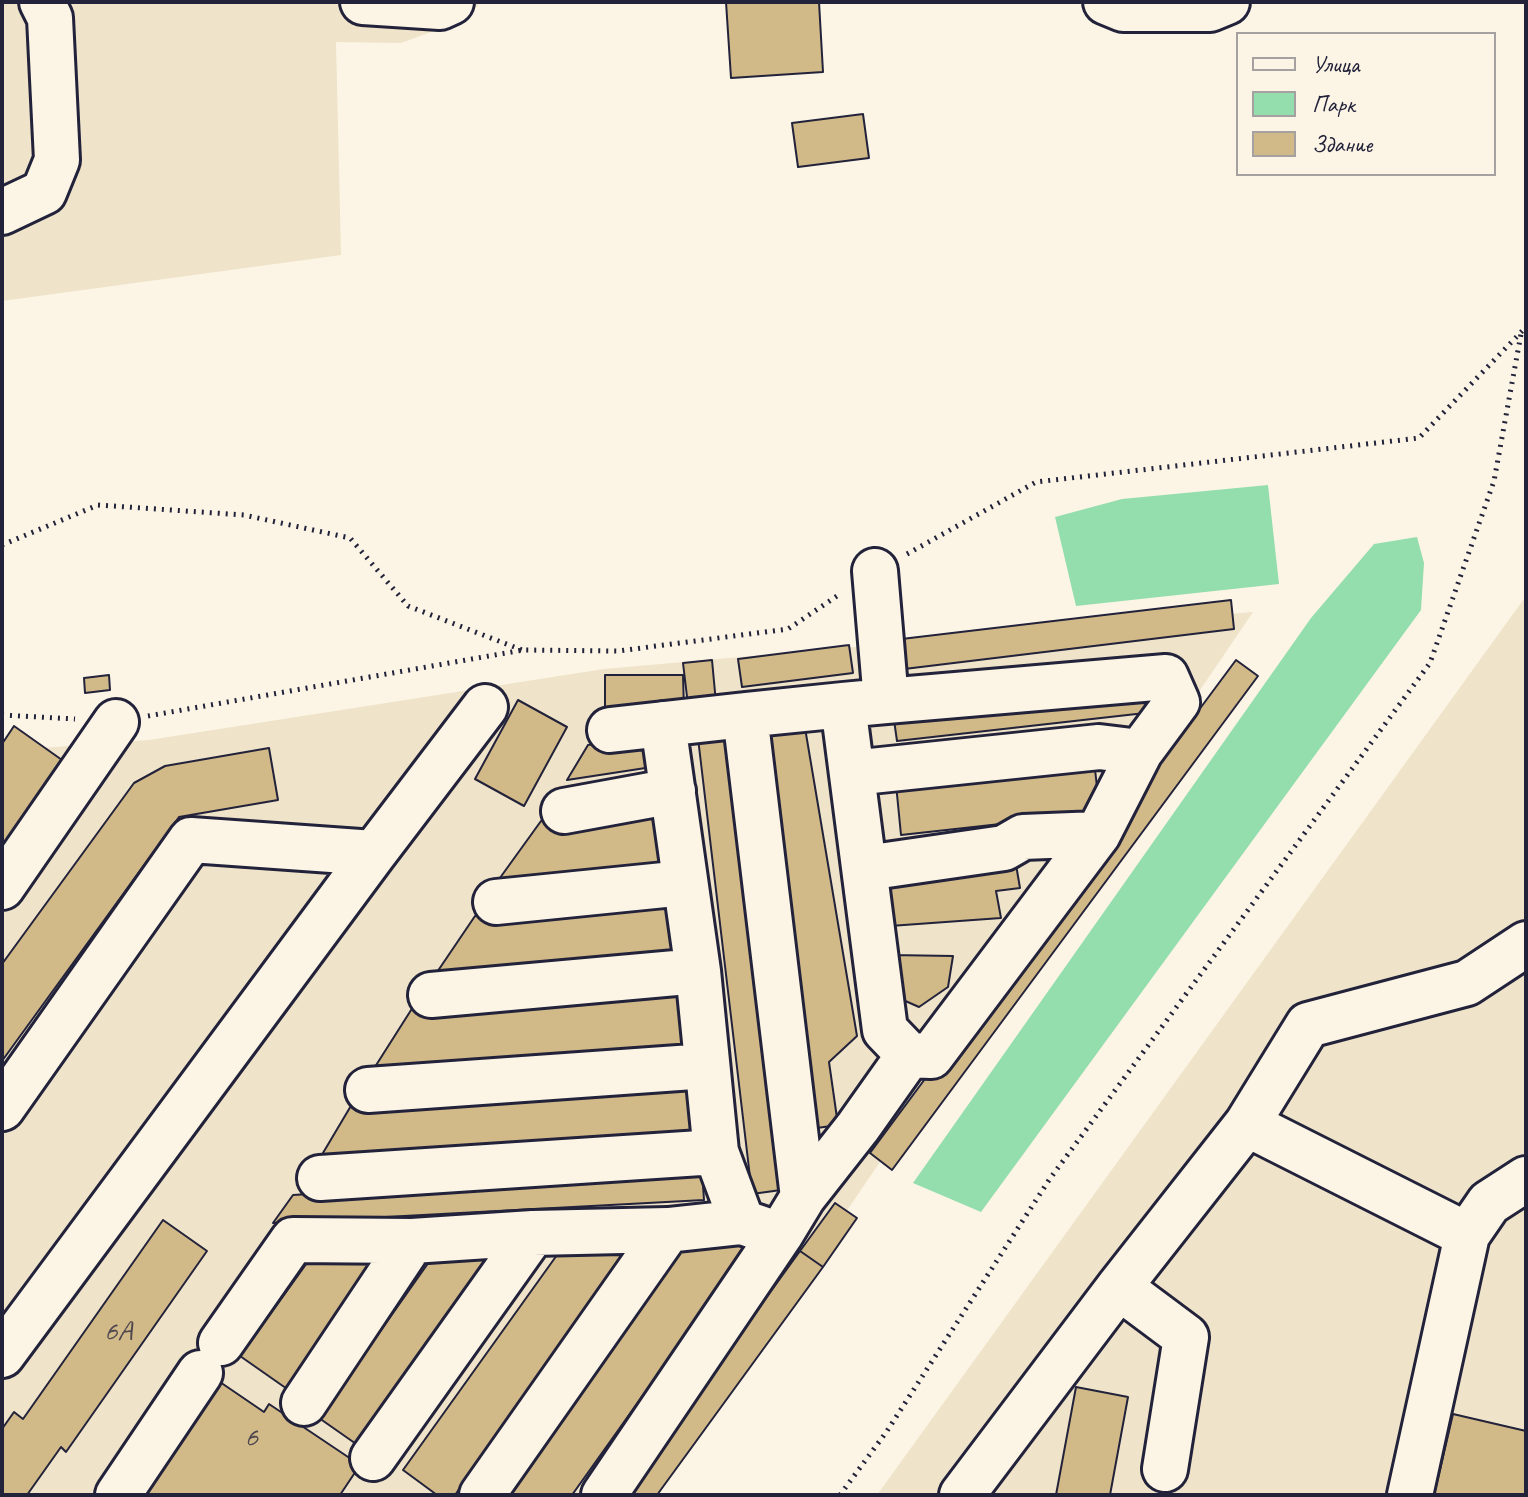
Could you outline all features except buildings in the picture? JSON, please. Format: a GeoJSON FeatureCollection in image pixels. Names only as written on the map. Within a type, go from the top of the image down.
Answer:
{"type":"FeatureCollection","features":[{"type":"Feature","properties":{"kind":"lane"},"geometry":{"type":"LineString","coordinates":[[2,212],[44,192],[57,160],[50,18],[42,2]]}},
{"type":"Feature","properties":{"kind":"lane"},"geometry":{"type":"LineString","coordinates":[[366,3],[440,7],[451,2]]}},
{"type":"Feature","properties":{"kind":"lane"},"geometry":{"type":"LineString","coordinates":[[1106,2],[1123,9],[1210,9],[1227,2]]}},
{"type":"Feature","properties":{"kind":"lane"},"geometry":{"type":"LineString","coordinates":[[875,571],[886,701]]}},
{"type":"Feature","properties":{"kind":"lane"},"geometry":{"type":"LineString","coordinates":[[610,730],[843,705],[1166,677],[1177,702],[1140,752],[1098,834],[931,1056],[909,1055],[885,1030],[843,705]]}},
{"type":"Feature","properties":{"kind":"lane"},"geometry":{"type":"LineString","coordinates":[[2,1355],[485,707]]}},
{"type":"Feature","properties":{"kind":"lane"},"geometry":{"type":"LineString","coordinates":[[745,715],[803,1197]]}},
{"type":"Feature","properties":{"kind":"lane"},"geometry":{"type":"LineString","coordinates":[[2,887],[116,722]]}},
{"type":"Feature","properties":{"kind":"lane"},"geometry":{"type":"LineString","coordinates":[[663,724],[698,971],[716,1152],[761,1229]]}},
{"type":"Feature","properties":{"kind":"lane"},"geometry":{"type":"LineString","coordinates":[[852,773],[1099,747],[1140,752]]}},
{"type":"Feature","properties":{"kind":"lane"},"geometry":{"type":"LineString","coordinates":[[564,811],[673,791]]}},
{"type":"Feature","properties":{"kind":"lane"},"geometry":{"type":"LineString","coordinates":[[866,868],[1004,848],[1023,837],[1098,834]]}},
{"type":"Feature","properties":{"kind":"lane"},"geometry":{"type":"LineString","coordinates":[[2,1108],[191,840],[374,853]]}},
{"type":"Feature","properties":{"kind":"lane"},"geometry":{"type":"LineString","coordinates":[[496,902],[684,883]]}},
{"type":"Feature","properties":{"kind":"lane"},"geometry":{"type":"LineString","coordinates":[[962,1495],[1247,1124],[1308,1025],[1467,983],[1526,944]]}},
{"type":"Feature","properties":{"kind":"lane"},"geometry":{"type":"LineString","coordinates":[[431,995],[698,971]]}},
{"type":"Feature","properties":{"kind":"lane"},"geometry":{"type":"LineString","coordinates":[[604,1495],[761,1229],[803,1197],[909,1055]]}},
{"type":"Feature","properties":{"kind":"lane"},"geometry":{"type":"LineString","coordinates":[[368,1090],[707,1066]]}},
{"type":"Feature","properties":{"kind":"lane"},"geometry":{"type":"LineString","coordinates":[[1247,1124],[1467,1235]]}},
{"type":"Feature","properties":{"kind":"lane"},"geometry":{"type":"LineString","coordinates":[[320,1178],[716,1152]]}},
{"type":"Feature","properties":{"kind":"lane"},"geometry":{"type":"LineString","coordinates":[[1410,1495],[1467,1235],[1489,1203],[1526,1179]]}},
{"type":"Feature","properties":{"kind":"lane"},"geometry":{"type":"LineString","coordinates":[[118,1495],[293,1240],[412,1241],[533,1233],[761,1229]]}},
{"type":"Feature","properties":{"kind":"lane"},"geometry":{"type":"LineString","coordinates":[[482,1495],[668,1230]]}},
{"type":"Feature","properties":{"kind":"lane"},"geometry":{"type":"LineString","coordinates":[[373,1458],[533,1233]]}},
{"type":"Feature","properties":{"kind":"lane"},"geometry":{"type":"LineString","coordinates":[[304,1403],[412,1241]]}},
{"type":"Feature","properties":{"kind":"lane"},"geometry":{"type":"LineString","coordinates":[[1119,1287],[1186,1337],[1165,1469]]}},
{"type":"Feature","properties":{"kind":"path"},"geometry":{"type":"LineString","coordinates":[[2,715],[116,722],[523,650],[618,651],[788,629],[875,571],[1036,482],[1419,438],[1526,327]]}},
{"type":"Feature","properties":{"kind":"path"},"geometry":{"type":"LineString","coordinates":[[840,1495],[887,1431],[1049,1180],[1430,663],[1494,481],[1521,333]]}},
{"type":"Feature","properties":{"kind":"path"},"geometry":{"type":"LineString","coordinates":[[2,545],[98,505],[244,515],[350,538],[408,606],[523,650]]}},
{"type":"Feature","properties":{"kind":"shaded area"},"geometry":{"type":"Polygon","coordinates":[[[2,2],[481,2],[464,20],[401,43],[336,42],[341,255],[2,301],[2,2]]]}},
{"type":"Feature","properties":{"kind":"shaded area"},"geometry":{"type":"Polygon","coordinates":[[[1526,596],[1526,1495],[877,1495],[1526,596]]]}},
{"type":"Feature","properties":{"kind":"shaded area"},"geometry":{"type":"Polygon","coordinates":[[[1253,612],[654,1495],[2,1495],[2,751],[149,740],[604,669],[1253,612]]]}},
{"type":"Feature","properties":{"kind":"green space"},"geometry":{"type":"Polygon","coordinates":[[[1268,485],[1279,584],[1076,606],[1055,517],[1122,499],[1268,485]]]}},
{"type":"Feature","properties":{"kind":"green space"},"geometry":{"type":"Polygon","coordinates":[[[1417,537],[1424,563],[1421,610],[981,1212],[913,1183],[1311,618],[1374,544],[1417,537]]]}}]}
